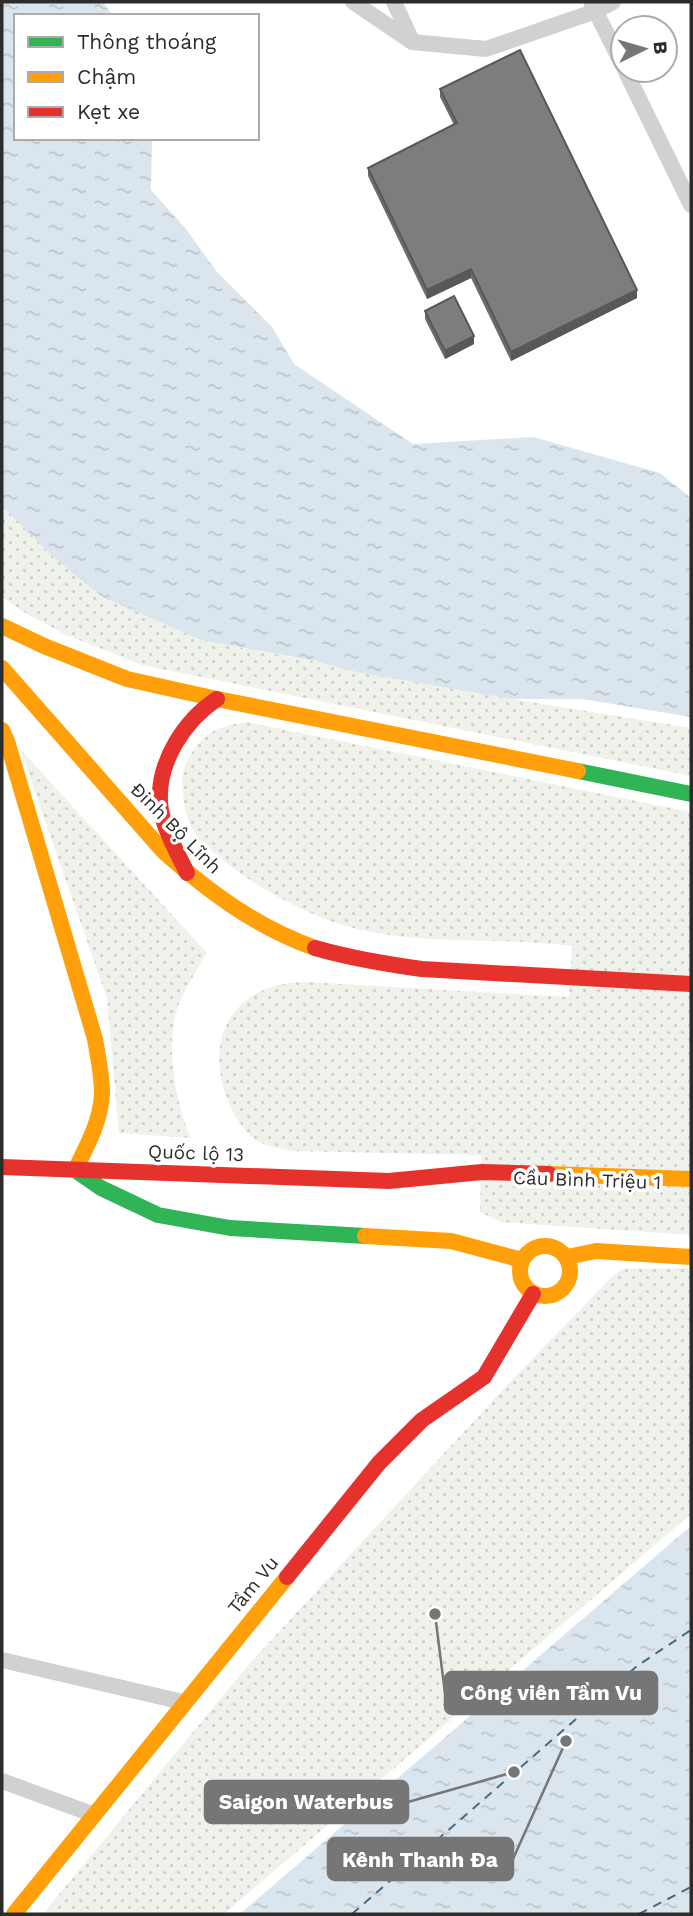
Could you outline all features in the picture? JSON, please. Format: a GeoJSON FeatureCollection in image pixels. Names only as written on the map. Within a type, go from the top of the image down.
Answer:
{"type":"FeatureCollection","features":[{"type":"Feature","properties":{"kind":"street"},"geometry":{"type":"LineString","coordinates":[[2,626],[127,679],[691,794]]}},
{"type":"Feature","properties":{"kind":"street","name":"Đinh Bộ Lĩnh"},"geometry":{"type":"LineString","coordinates":[[2,668],[163,851],[222,901],[268,929],[305,945],[382,965],[422,970],[691,984]]}},
{"type":"Feature","properties":{"kind":"street"},"geometry":{"type":"LineString","coordinates":[[187,873],[160,802],[163,774],[171,751],[183,732],[199,712],[217,699]]}},
{"type":"Feature","properties":{"kind":"street"},"geometry":{"type":"LineString","coordinates":[[4,737],[95,1039],[100,1064],[103,1095],[98,1118],[75,1170],[101,1188],[158,1215],[230,1228],[451,1241],[522,1260]]}},
{"type":"Feature","properties":{"kind":"street","name":"Quốc lộ 13"},"geometry":{"type":"LineString","coordinates":[[2,1167],[390,1181],[482,1172]]}},
{"type":"Feature","properties":{"kind":"street","name":"Cầu Bình Triệu 1"},"geometry":{"type":"LineString","coordinates":[[482,1172],[691,1179]]}},
{"type":"Feature","properties":{"kind":"street","name":"Quốc lộ 13"},"geometry":{"type":"LineString","coordinates":[[390,1181],[442,1191]]}},
{"type":"Feature","properties":{"kind":"street"},"geometry":{"type":"LineString","coordinates":[[539,1246],[550,1246],[567,1257],[569,1280],[564,1290],[554,1296],[533,1294],[521,1280],[522,1260],[528,1251],[539,1246]]}},
{"type":"Feature","properties":{"kind":"street"},"geometry":{"type":"LineString","coordinates":[[567,1257],[596,1251],[691,1257]]}},
{"type":"Feature","properties":{"kind":"street","name":"Tầm Vu"},"geometry":{"type":"LineString","coordinates":[[14,1914],[379,1463],[422,1420],[484,1377],[533,1294]]}},
{"type":"Feature","properties":{"kind":"lane"},"geometry":{"type":"LineString","coordinates":[[353,2],[412,42],[486,49],[593,6],[614,2]]}},
{"type":"Feature","properties":{"kind":"lane"},"geometry":{"type":"LineString","coordinates":[[394,2],[412,42]]}},
{"type":"Feature","properties":{"kind":"lane"},"geometry":{"type":"LineString","coordinates":[[593,6],[609,38]]}},
{"type":"Feature","properties":{"kind":"lane"},"geometry":{"type":"LineString","coordinates":[[632,84],[691,205]]}},
{"type":"Feature","properties":{"kind":"lane"},"geometry":{"type":"LineString","coordinates":[[2,1660],[184,1702]]}},
{"type":"Feature","properties":{"kind":"lane"},"geometry":{"type":"LineString","coordinates":[[2,1781],[95,1815]]}},
{"type":"Feature","properties":{"kind":"shaded area"},"geometry":{"type":"Polygon","coordinates":[[[2,505],[47,551],[201,640],[512,699],[691,728],[691,776],[142,665],[64,634],[2,597],[2,505]]]}},
{"type":"Feature","properties":{"kind":"shaded area"},"geometry":{"type":"Polygon","coordinates":[[[247,722],[691,812],[691,1235],[501,1222],[480,1212],[481,1155],[292,1151],[266,1145],[247,1132],[235,1115],[224,1090],[220,1047],[225,1029],[234,1013],[247,1000],[263,990],[283,984],[306,982],[569,997],[572,946],[442,940],[378,933],[346,926],[286,901],[238,872],[211,850],[193,829],[185,807],[182,777],[188,759],[206,736],[227,726],[247,722]]]}},
{"type":"Feature","properties":{"kind":"shaded area"},"geometry":{"type":"Polygon","coordinates":[[[20,749],[207,953],[178,1006],[172,1037],[176,1091],[191,1138],[119,1133],[107,998],[20,749]]]}},
{"type":"Feature","properties":{"kind":"shaded area"},"geometry":{"type":"Polygon","coordinates":[[[691,1268],[691,1514],[224,1914],[43,1914],[250,1663],[511,1381],[613,1276],[623,1269],[691,1268]]]}},
{"type":"Feature","properties":{"kind":"water"},"geometry":{"type":"Polygon","coordinates":[[[2,2],[103,2],[112,14],[14,14],[14,140],[152,140],[151,190],[186,229],[217,272],[272,327],[294,364],[413,444],[533,437],[660,473],[691,498],[691,717],[583,699],[512,699],[357,672],[315,661],[201,640],[103,597],[47,551],[2,505],[2,2]]]}},
{"type":"Feature","properties":{"kind":"water"},"geometry":{"type":"Polygon","coordinates":[[[691,1526],[691,1914],[240,1914],[643,1567],[691,1526]]]}},
{"type":"Feature","properties":{"kind":"building"},"geometry":{"type":"Polygon","coordinates":[[[520,50],[637,290],[511,352],[471,269],[427,290],[368,168],[457,123],[440,89],[520,50]]]}},
{"type":"Feature","properties":{"kind":"building"},"geometry":{"type":"Polygon","coordinates":[[[454,296],[474,336],[445,351],[425,311],[454,296]]]}},
{"type":"Feature","properties":{"kind":"ferry route"},"geometry":{"type":"LineString","coordinates":[[352,1914],[637,1666],[691,1630]]}},
{"type":"Feature","properties":{"kind":"ferry route"},"geometry":{"type":"LineString","coordinates":[[639,1914],[691,1887]]}},
{"type":"Feature","properties":{"kind":"traffic: fast"},"geometry":{"type":"LineString","coordinates":[[578,771],[691,794]]}},
{"type":"Feature","properties":{"kind":"traffic: fast"},"geometry":{"type":"LineString","coordinates":[[75,1170],[101,1188],[158,1215],[230,1228],[365,1236]]}},
{"type":"Feature","properties":{"kind":"traffic: slow"},"geometry":{"type":"LineString","coordinates":[[2,626],[127,679],[578,771]]}},
{"type":"Feature","properties":{"kind":"traffic: slow"},"geometry":{"type":"LineString","coordinates":[[2,668],[163,851],[234,907],[273,930],[315,948]]}},
{"type":"Feature","properties":{"kind":"traffic: slow"},"geometry":{"type":"LineString","coordinates":[[2,730],[99,1059],[102,1093],[99,1113],[93,1133],[75,1170]]}},
{"type":"Feature","properties":{"kind":"traffic: slow"},"geometry":{"type":"LineString","coordinates":[[549,1174],[691,1179]]}},
{"type":"Feature","properties":{"kind":"traffic: slow"},"geometry":{"type":"LineString","coordinates":[[365,1236],[451,1241],[522,1260]]}},
{"type":"Feature","properties":{"kind":"traffic: slow"},"geometry":{"type":"LineString","coordinates":[[535,1247],[555,1247],[569,1261],[570,1271],[569,1281],[555,1295],[535,1295],[521,1281],[521,1261],[535,1247]]}},
{"type":"Feature","properties":{"kind":"traffic: slow"},"geometry":{"type":"LineString","coordinates":[[567,1257],[596,1251],[691,1257]]}},
{"type":"Feature","properties":{"kind":"traffic: slow"},"geometry":{"type":"LineString","coordinates":[[14,1914],[287,1577]]}},
{"type":"Feature","properties":{"kind":"traffic: jam"},"geometry":{"type":"LineString","coordinates":[[187,873],[163,820],[161,786],[169,757],[184,730],[217,699]]}},
{"type":"Feature","properties":{"kind":"traffic: jam"},"geometry":{"type":"LineString","coordinates":[[315,948],[422,969],[691,984]]}},
{"type":"Feature","properties":{"kind":"traffic: jam"},"geometry":{"type":"LineString","coordinates":[[2,1167],[389,1181],[482,1172],[549,1174]]}},
{"type":"Feature","properties":{"kind":"traffic: jam"},"geometry":{"type":"LineString","coordinates":[[287,1577],[379,1463],[422,1420],[484,1377],[533,1294]]}},
{"type":"Feature","properties":{"kind":"place","name":"Công viên Tầm Vu"},"geometry":{"type":"Point","coordinates":[435,1614]}},
{"type":"Feature","properties":{"kind":"place","name":"Kênh Thanh Đa"},"geometry":{"type":"Point","coordinates":[566,1741]}},
{"type":"Feature","properties":{"kind":"place","name":"Saigon Waterbus"},"geometry":{"type":"Point","coordinates":[514,1772]}}]}
